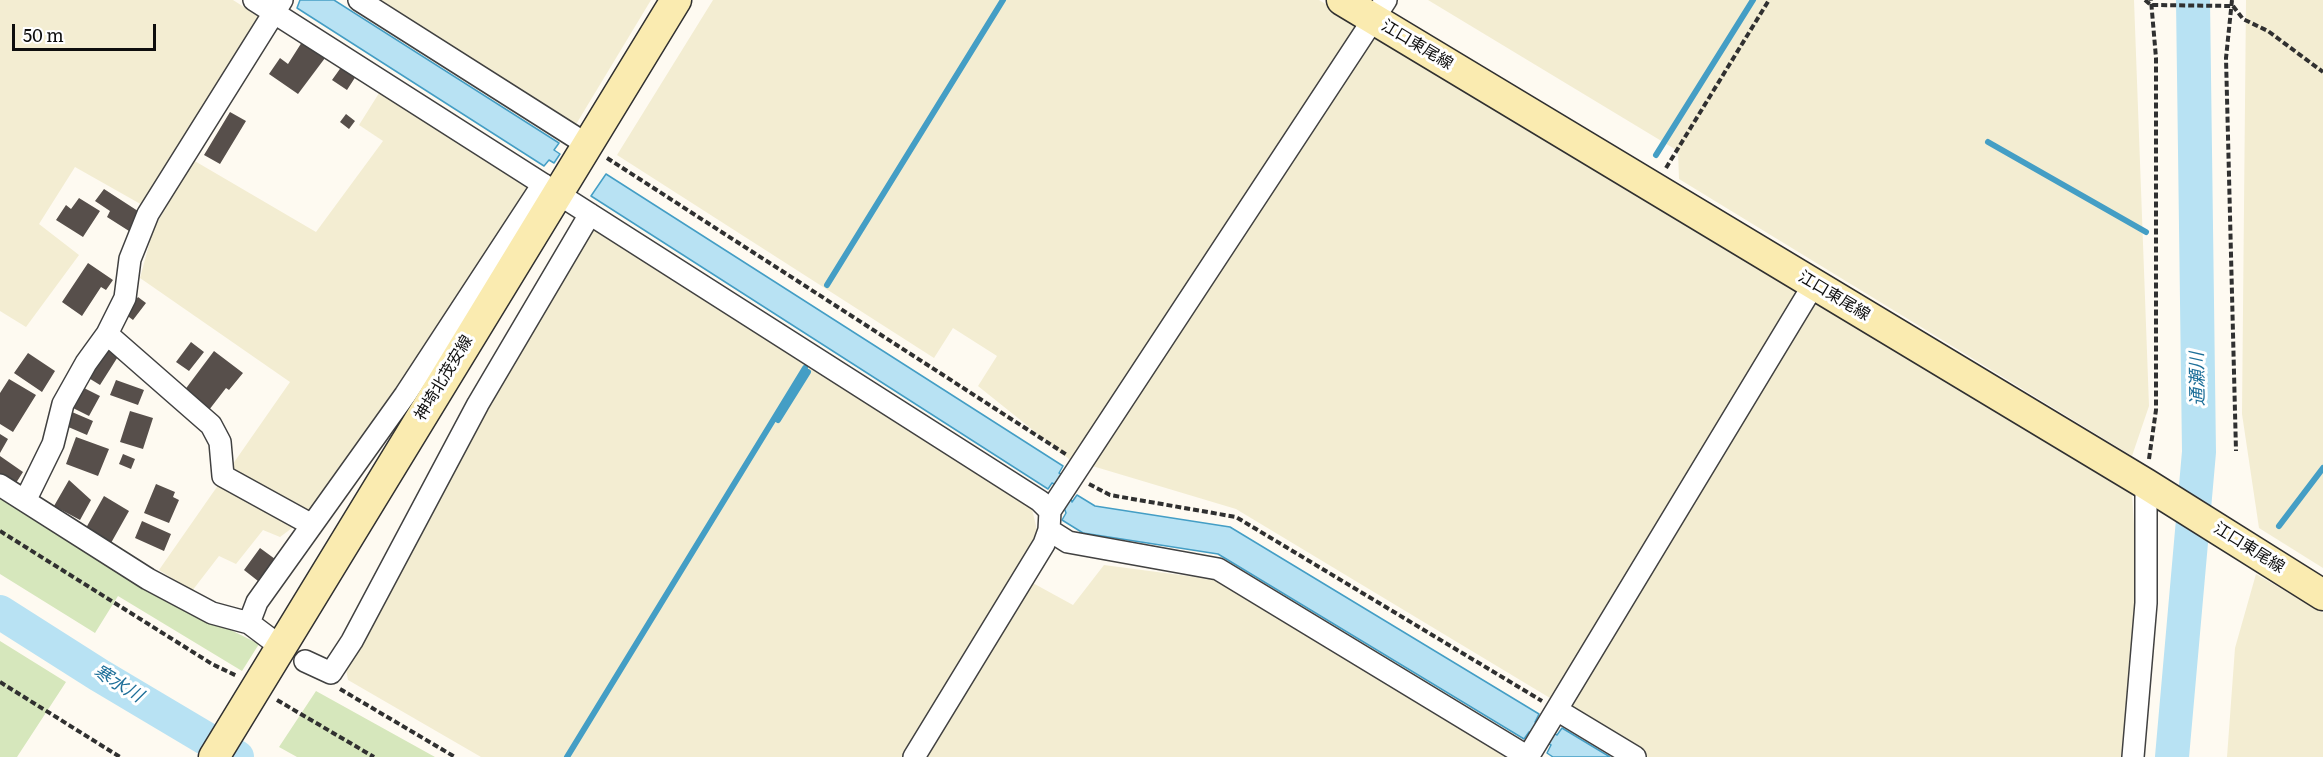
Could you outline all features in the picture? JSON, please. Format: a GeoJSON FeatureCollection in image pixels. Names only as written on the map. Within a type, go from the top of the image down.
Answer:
{"type":"FeatureCollection","features":[{"type":"Feature","properties":{"kind":"main road","name":"神埼北茂安線"},"geometry":{"type":"LineString","coordinates":[[214,757],[550,188],[586,144],[676,0]]}},
{"type":"Feature","properties":{"kind":"main road","name":"江口東尾線"},"geometry":{"type":"LineString","coordinates":[[1342,0],[1380,10],[1654,187],[2150,487],[2323,595]]}},
{"type":"Feature","properties":{"kind":"street"},"geometry":{"type":"LineString","coordinates":[[254,0],[278,6],[590,214],[1040,501],[1061,498]]}},
{"type":"Feature","properties":{"kind":"street"},"geometry":{"type":"LineString","coordinates":[[359,0],[586,144]]}},
{"type":"Feature","properties":{"kind":"street"},"geometry":{"type":"LineString","coordinates":[[25,501],[53,444],[63,405],[86,363],[107,334],[124,298],[130,259],[148,214],[278,6]]}},
{"type":"Feature","properties":{"kind":"street"},"geometry":{"type":"LineString","coordinates":[[914,757],[1044,544],[1061,498],[1380,10]]}},
{"type":"Feature","properties":{"kind":"street"},"geometry":{"type":"LineString","coordinates":[[249,623],[257,602],[550,188]]}},
{"type":"Feature","properties":{"kind":"street"},"geometry":{"type":"LineString","coordinates":[[306,661],[331,673],[352,641],[478,404],[590,214]]}},
{"type":"Feature","properties":{"kind":"street"},"geometry":{"type":"LineString","coordinates":[[1538,741],[1814,284]]}},
{"type":"Feature","properties":{"kind":"street"},"geometry":{"type":"LineString","coordinates":[[107,334],[211,425],[220,442],[223,476],[312,525]]}},
{"type":"Feature","properties":{"kind":"street"},"geometry":{"type":"LineString","coordinates":[[0,485],[148,579],[202,608],[249,623],[269,638]]}},
{"type":"Feature","properties":{"kind":"street"},"geometry":{"type":"LineString","coordinates":[[2133,757],[2146,603],[2150,487]]}},
{"type":"Feature","properties":{"kind":"street"},"geometry":{"type":"LineString","coordinates":[[1061,498],[1068,542],[1218,569],[1538,741],[1635,757]]}},
{"type":"Feature","properties":{"kind":"path"},"geometry":{"type":"LineString","coordinates":[[1654,187],[1769,0]]}},
{"type":"Feature","properties":{"kind":"path"},"geometry":{"type":"LineString","coordinates":[[2145,0],[2233,6],[2243,19],[2268,31],[2323,72]]}},
{"type":"Feature","properties":{"kind":"path"},"geometry":{"type":"LineString","coordinates":[[2232,0],[2226,58],[2236,451]]}},
{"type":"Feature","properties":{"kind":"path"},"geometry":{"type":"LineString","coordinates":[[2150,487],[2156,410],[2156,58],[2151,2]]}},
{"type":"Feature","properties":{"kind":"path"},"geometry":{"type":"LineString","coordinates":[[586,144],[1065,453],[1061,498]]}},
{"type":"Feature","properties":{"kind":"path"},"geometry":{"type":"LineString","coordinates":[[1061,498],[1084,481],[1110,495],[1236,517],[1538,741]]}},
{"type":"Feature","properties":{"kind":"path"},"geometry":{"type":"LineString","coordinates":[[0,531],[212,664],[257,686],[291,710],[374,757]]}},
{"type":"Feature","properties":{"kind":"path"},"geometry":{"type":"LineString","coordinates":[[331,673],[341,691],[455,757]]}},
{"type":"Feature","properties":{"kind":"path"},"geometry":{"type":"LineString","coordinates":[[0,681],[120,757]]}},
{"type":"Feature","properties":{"kind":"shaded area"},"geometry":{"type":"Polygon","coordinates":[[[0,0],[233,0],[261,18],[144,206],[75,167],[39,224],[79,255],[26,327],[0,311],[0,0]]]}},
{"type":"Feature","properties":{"kind":"shaded area"},"geometry":{"type":"Polygon","coordinates":[[[374,0],[651,0],[575,126],[374,0]]]}},
{"type":"Feature","properties":{"kind":"shaded area"},"geometry":{"type":"Polygon","coordinates":[[[713,0],[1319,0],[2132,494],[2139,602],[2126,757],[1648,757],[1236,509],[1069,459],[978,386],[997,356],[953,328],[934,358],[617,155],[713,0]]]}},
{"type":"Feature","properties":{"kind":"shaded area"},"geometry":{"type":"Polygon","coordinates":[[[1428,0],[2134,0],[2149,406],[2132,456],[1679,179],[1678,151],[1428,0]]]}},
{"type":"Feature","properties":{"kind":"shaded area"},"geometry":{"type":"Polygon","coordinates":[[[2246,0],[2323,0],[2323,568],[2259,528],[2242,414],[2246,0]]]}},
{"type":"Feature","properties":{"kind":"shaded area"},"geometry":{"type":"Polygon","coordinates":[[[381,90],[529,184],[405,377],[308,516],[280,537],[263,530],[236,564],[219,556],[192,591],[159,570],[290,382],[140,278],[153,230],[193,160],[316,232],[383,141],[359,125],[381,90]]]}},
{"type":"Feature","properties":{"kind":"shaded area"},"geometry":{"type":"Polygon","coordinates":[[[593,228],[1032,509],[1039,538],[1020,576],[1073,605],[1104,565],[1218,580],[1511,757],[481,757],[348,680],[345,664],[484,407],[593,228]]]}},
{"type":"Feature","properties":{"kind":"shaded area"},"geometry":{"type":"Polygon","coordinates":[[[2256,574],[2323,613],[2323,757],[2227,757],[2235,648],[2256,574]]]}},
{"type":"Feature","properties":{"kind":"green space"},"geometry":{"type":"Polygon","coordinates":[[[0,495],[154,592],[259,644],[242,671],[118,596],[95,633],[0,574],[0,495]]]}},
{"type":"Feature","properties":{"kind":"green space"},"geometry":{"type":"Polygon","coordinates":[[[0,641],[66,682],[17,757],[0,757],[0,641]]]}},
{"type":"Feature","properties":{"kind":"green space"},"geometry":{"type":"Polygon","coordinates":[[[316,691],[435,757],[297,757],[279,747],[316,691]]]}},
{"type":"Feature","properties":{"kind":"water"},"geometry":{"type":"Polygon","coordinates":[[[300,0],[334,0],[559,143],[554,150],[560,154],[554,163],[549,160],[544,166],[297,8],[300,0]]]}},
{"type":"Feature","properties":{"kind":"water"},"geometry":{"type":"Polygon","coordinates":[[[606,174],[1063,466],[1059,473],[1063,475],[1072,502],[1077,495],[1095,506],[1230,527],[1539,714],[1535,722],[1557,735],[1562,728],[1610,757],[1553,757],[1547,753],[1551,745],[1529,732],[1524,739],[1218,554],[1083,533],[1062,520],[1066,513],[1056,485],[1052,483],[1048,489],[591,196],[606,174]]]}},
{"type":"Feature","properties":{"kind":"building"},"geometry":{"type":"Polygon","coordinates":[[[302,42],[325,58],[298,94],[269,74],[280,58],[288,64],[302,42]]]}},
{"type":"Feature","properties":{"kind":"building"},"geometry":{"type":"Polygon","coordinates":[[[342,66],[356,76],[347,90],[332,80],[342,66]]]}},
{"type":"Feature","properties":{"kind":"building"},"geometry":{"type":"Polygon","coordinates":[[[230,112],[246,121],[220,164],[204,155],[230,112]]]}},
{"type":"Feature","properties":{"kind":"building"},"geometry":{"type":"Polygon","coordinates":[[[346,114],[355,121],[349,129],[340,122],[346,114]]]}},
{"type":"Feature","properties":{"kind":"building"},"geometry":{"type":"Polygon","coordinates":[[[104,189],[141,213],[129,231],[107,217],[110,211],[95,201],[104,189]]]}},
{"type":"Feature","properties":{"kind":"building"},"geometry":{"type":"Polygon","coordinates":[[[79,198],[100,211],[83,237],[56,220],[66,205],[71,209],[79,198]]]}},
{"type":"Feature","properties":{"kind":"building"},"geometry":{"type":"Polygon","coordinates":[[[88,263],[113,280],[106,290],[101,287],[82,316],[62,302],[88,263]]]}},
{"type":"Feature","properties":{"kind":"building"},"geometry":{"type":"Polygon","coordinates":[[[138,297],[146,303],[133,320],[125,314],[138,297]]]}},
{"type":"Feature","properties":{"kind":"building"},"geometry":{"type":"Polygon","coordinates":[[[191,342],[204,352],[189,371],[176,362],[191,342]]]}},
{"type":"Feature","properties":{"kind":"building"},"geometry":{"type":"Polygon","coordinates":[[[106,347],[119,355],[100,385],[87,377],[106,347]]]}},
{"type":"Feature","properties":{"kind":"building"},"geometry":{"type":"Polygon","coordinates":[[[214,351],[243,373],[229,390],[226,388],[209,410],[184,391],[214,351]]]}},
{"type":"Feature","properties":{"kind":"building"},"geometry":{"type":"Polygon","coordinates":[[[28,353],[55,371],[42,392],[14,373],[28,353]]]}},
{"type":"Feature","properties":{"kind":"building"},"geometry":{"type":"Polygon","coordinates":[[[9,379],[36,395],[13,432],[0,424],[0,393],[9,379]]]}},
{"type":"Feature","properties":{"kind":"building"},"geometry":{"type":"Polygon","coordinates":[[[116,380],[144,390],[138,405],[110,395],[116,380]]]}},
{"type":"Feature","properties":{"kind":"building"},"geometry":{"type":"Polygon","coordinates":[[[84,388],[100,396],[89,416],[73,408],[84,388]]]}},
{"type":"Feature","properties":{"kind":"building"},"geometry":{"type":"Polygon","coordinates":[[[130,411],[153,418],[143,449],[120,442],[130,411]]]}},
{"type":"Feature","properties":{"kind":"building"},"geometry":{"type":"Polygon","coordinates":[[[72,412],[93,421],[87,435],[66,426],[72,412]]]}},
{"type":"Feature","properties":{"kind":"building"},"geometry":{"type":"Polygon","coordinates":[[[0,434],[8,439],[0,453],[0,434]]]}},
{"type":"Feature","properties":{"kind":"building"},"geometry":{"type":"Polygon","coordinates":[[[76,437],[109,449],[98,476],[66,464],[76,437]]]}},
{"type":"Feature","properties":{"kind":"building"},"geometry":{"type":"Polygon","coordinates":[[[123,454],[135,459],[131,469],[119,464],[123,454]]]}},
{"type":"Feature","properties":{"kind":"building"},"geometry":{"type":"Polygon","coordinates":[[[0,456],[23,472],[14,486],[0,476],[0,456]]]}},
{"type":"Feature","properties":{"kind":"building"},"geometry":{"type":"Polygon","coordinates":[[[69,480],[91,500],[80,520],[54,506],[69,480]]]}},
{"type":"Feature","properties":{"kind":"building"},"geometry":{"type":"Polygon","coordinates":[[[156,484],[175,492],[173,497],[179,500],[169,523],[144,513],[156,484]]]}},
{"type":"Feature","properties":{"kind":"building"},"geometry":{"type":"Polygon","coordinates":[[[104,496],[129,511],[111,543],[86,528],[104,496]]]}},
{"type":"Feature","properties":{"kind":"building"},"geometry":{"type":"Polygon","coordinates":[[[142,521],[171,534],[164,551],[135,538],[142,521]]]}},
{"type":"Feature","properties":{"kind":"building"},"geometry":{"type":"Polygon","coordinates":[[[260,548],[275,559],[258,581],[244,570],[260,548]]]}},
{"type":"Feature","properties":{"kind":"waterway"},"geometry":{"type":"LineString","coordinates":[[827,285],[1003,0]]}},
{"type":"Feature","properties":{"kind":"waterway"},"geometry":{"type":"LineString","coordinates":[[1656,155],[1753,0]]}},
{"type":"Feature","properties":{"kind":"waterway","name":"通瀬川"},"geometry":{"type":"LineString","coordinates":[[2172,757],[2199,452],[2193,0]]}},
{"type":"Feature","properties":{"kind":"waterway"},"geometry":{"type":"LineString","coordinates":[[1988,142],[2146,232]]}},
{"type":"Feature","properties":{"kind":"waterway"},"geometry":{"type":"LineString","coordinates":[[567,757],[805,368]]}},
{"type":"Feature","properties":{"kind":"waterway"},"geometry":{"type":"LineString","coordinates":[[778,420],[808,372]]}},
{"type":"Feature","properties":{"kind":"waterway"},"geometry":{"type":"LineString","coordinates":[[2279,526],[2323,468]]}},
{"type":"Feature","properties":{"kind":"waterway","name":"寒水川"},"geometry":{"type":"LineString","coordinates":[[0,612],[99,675],[237,757]]}}]}
